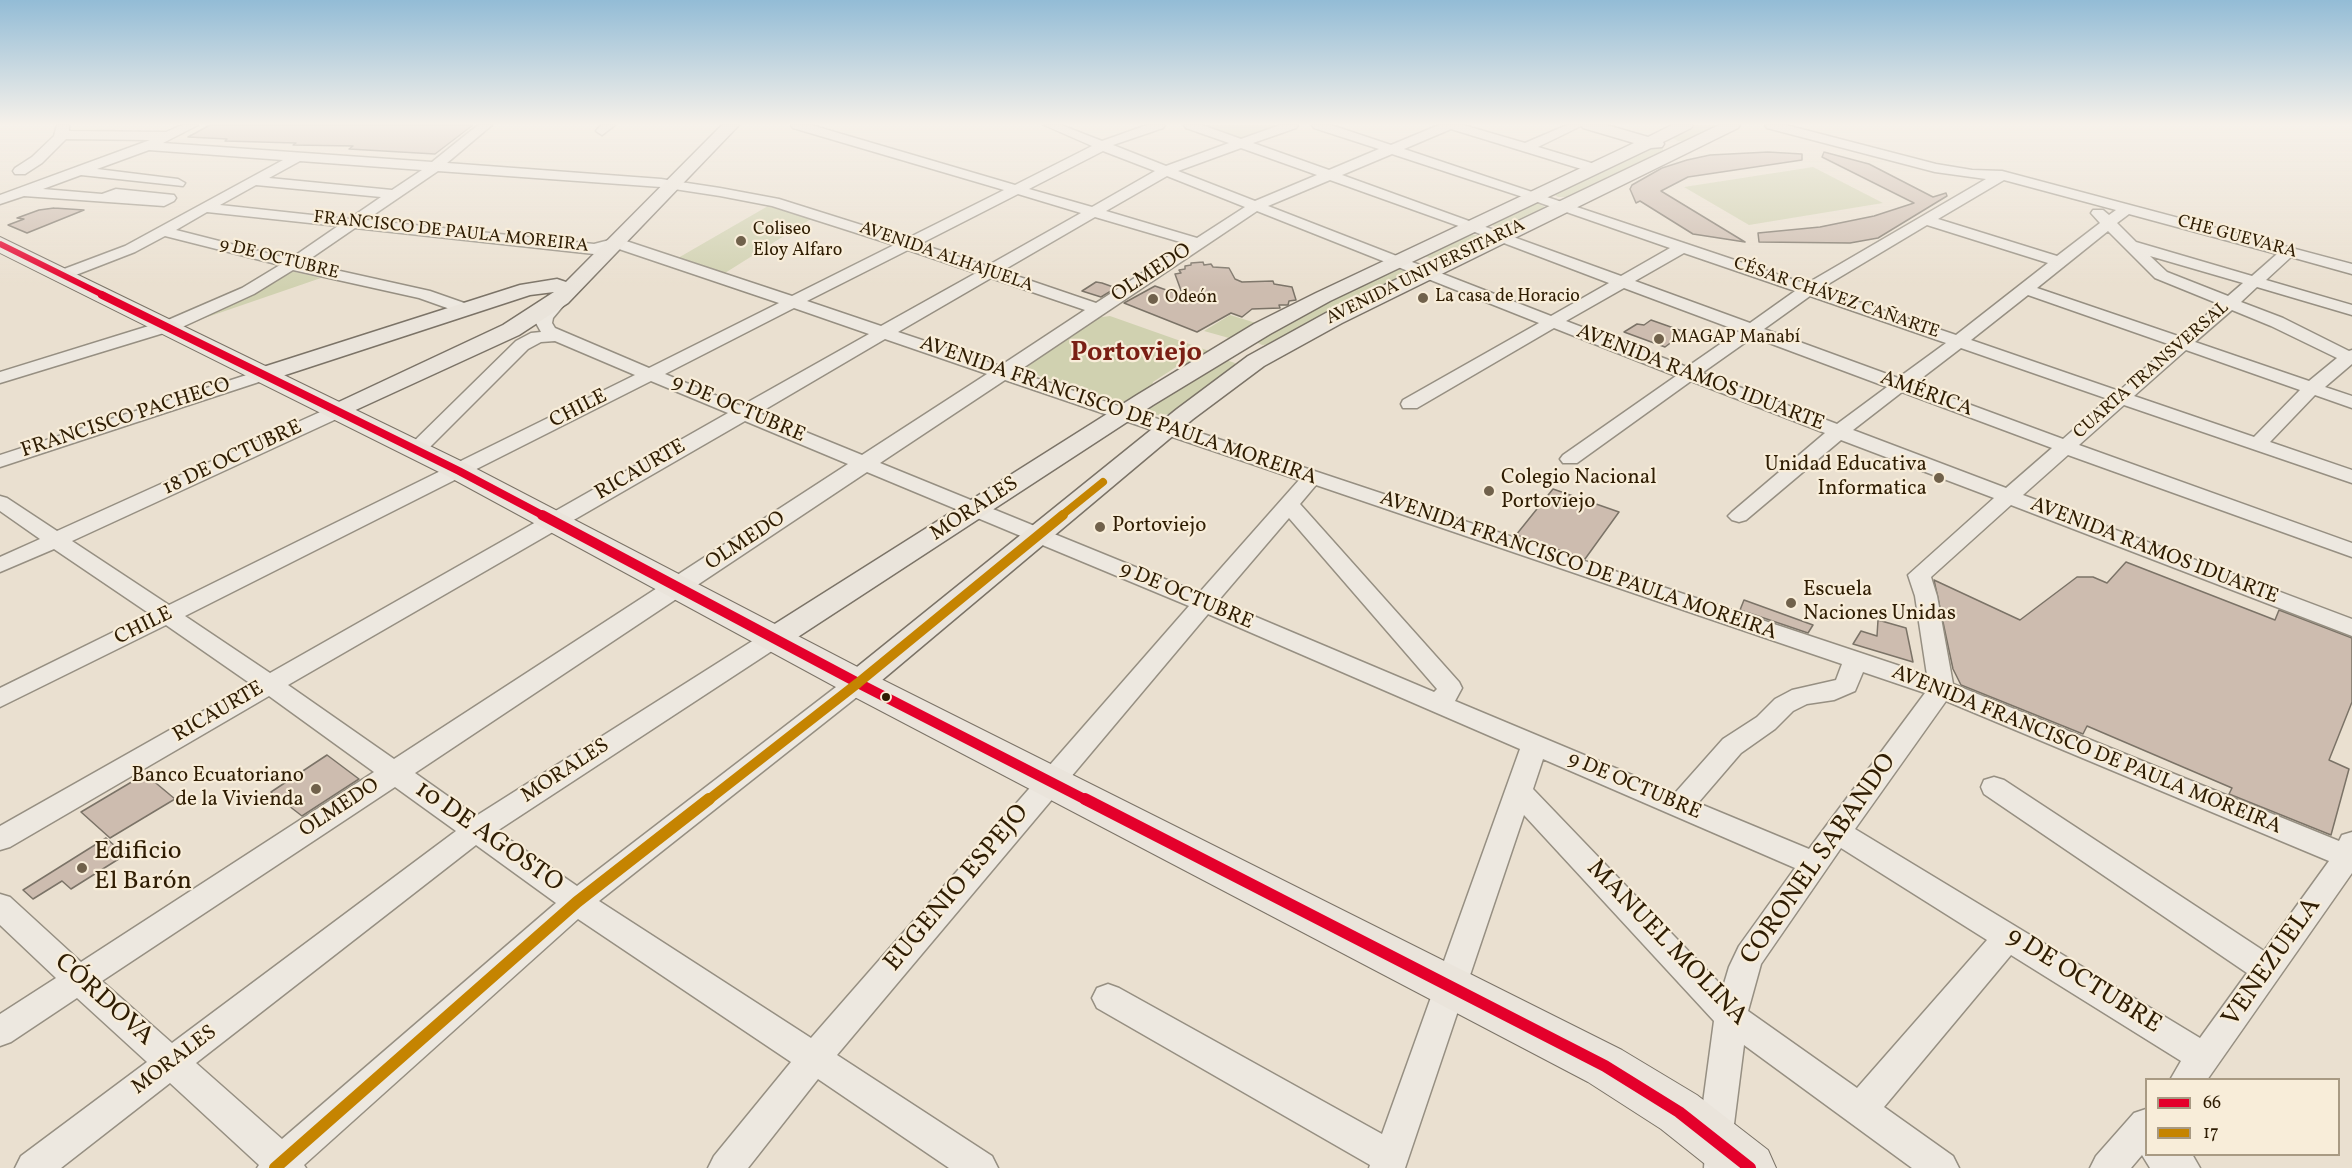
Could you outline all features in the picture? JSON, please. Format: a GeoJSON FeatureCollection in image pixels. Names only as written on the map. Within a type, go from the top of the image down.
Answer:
{"type":"FeatureCollection","features":[{"type":"Feature","properties":{"kind":"highway"},"geometry":{"type":"LineString","coordinates":[[0,244],[459,471],[679,586],[773,639],[1451,986],[1636,1084],[1727,1155]]}},
{"type":"Feature","properties":{"kind":"main road"},"geometry":{"type":"LineString","coordinates":[[492,300],[551,275],[605,244],[673,180]]}},
{"type":"Feature","properties":{"kind":"main road","name":"AVENIDA UNIVERSITARIA"},"geometry":{"type":"LineString","coordinates":[[1124,414],[1262,329],[1323,297],[1569,180]]}},
{"type":"Feature","properties":{"kind":"main road","name":"AVENIDA UNIVERSITARIA"},"geometry":{"type":"LineString","coordinates":[[858,683],[1167,429],[1265,356],[1334,318],[1617,180]]}},
{"type":"Feature","properties":{"kind":"main road","name":"18 DE OCTUBRE"},"geometry":{"type":"LineString","coordinates":[[336,412],[494,338],[535,316],[561,299],[605,244]]}},
{"type":"Feature","properties":{"kind":"main road"},"geometry":{"type":"LineString","coordinates":[[492,300],[551,285],[564,288],[561,299]]}},
{"type":"Feature","properties":{"kind":"main road","name":"FRANCISCO PACHECO"},"geometry":{"type":"LineString","coordinates":[[265,374],[492,300]]}},
{"type":"Feature","properties":{"kind":"main road"},"geometry":{"type":"LineString","coordinates":[[494,338],[516,335],[523,339],[522,345]]}},
{"type":"Feature","properties":{"kind":"main road","name":"MORALES"},"geometry":{"type":"LineString","coordinates":[[773,639],[1124,414]]}},
{"type":"Feature","properties":{"kind":"street"},"geometry":{"type":"LineString","coordinates":[[0,200],[57,180]]}},
{"type":"Feature","properties":{"kind":"street"},"geometry":{"type":"LineString","coordinates":[[149,180],[178,183]]}},
{"type":"Feature","properties":{"kind":"street"},"geometry":{"type":"LineString","coordinates":[[62,275],[123,252],[258,180]]}},
{"type":"Feature","properties":{"kind":"street"},"geometry":{"type":"LineString","coordinates":[[0,378],[165,326],[236,297],[292,264],[416,180]]}},
{"type":"Feature","properties":{"kind":"street","name":"AVENIDA ALHAJUELA"},"geometry":{"type":"LineString","coordinates":[[638,180],[670,182],[774,202],[911,242],[1102,306]]}},
{"type":"Feature","properties":{"kind":"street"},"geometry":{"type":"LineString","coordinates":[[985,180],[1199,243]]}},
{"type":"Feature","properties":{"kind":"street","name":"CHILE"},"geometry":{"type":"LineString","coordinates":[[0,698],[459,471],[1035,180]]}},
{"type":"Feature","properties":{"kind":"street","name":"RICAURTE"},"geometry":{"type":"LineString","coordinates":[[0,839],[1151,180]]}},
{"type":"Feature","properties":{"kind":"street","name":"AVENIDA RAMOS IDUARTE"},"geometry":{"type":"LineString","coordinates":[[1202,180],[1430,271],[2013,493],[2352,628]]}},
{"type":"Feature","properties":{"kind":"street","name":"OLMEDO"},"geometry":{"type":"LineString","coordinates":[[0,1032],[1199,243],[1262,203],[1319,180]]}},
{"type":"Feature","properties":{"kind":"street","name":"AMÉRICA"},"geometry":{"type":"LineString","coordinates":[[1343,180],[2066,447],[2352,550]]}},
{"type":"Feature","properties":{"kind":"street","name":"CÉSAR CHÁVEZ CAÑARTE"},"geometry":{"type":"LineString","coordinates":[[1484,180],[2352,477]]}},
{"type":"Feature","properties":{"kind":"street"},"geometry":{"type":"LineString","coordinates":[[1957,180],[1968,185],[1966,196]]}},
{"type":"Feature","properties":{"kind":"street"},"geometry":{"type":"LineString","coordinates":[[1570,459],[1809,289],[1993,180]]}},
{"type":"Feature","properties":{"kind":"street","name":"CHE GUEVARA"},"geometry":{"type":"LineString","coordinates":[[2031,180],[2079,196],[2352,269]]}},
{"type":"Feature","properties":{"kind":"street"},"geometry":{"type":"LineString","coordinates":[[254,182],[395,194]]}},
{"type":"Feature","properties":{"kind":"street"},"geometry":{"type":"LineString","coordinates":[[24,192],[103,199]]}},
{"type":"Feature","properties":{"kind":"street"},"geometry":{"type":"LineString","coordinates":[[2079,196],[2161,275],[2277,322],[2349,360],[2312,388],[2258,444]]}},
{"type":"Feature","properties":{"kind":"street","name":"FRANCISCO DE PAULA MOREIRA"},"geometry":{"type":"LineString","coordinates":[[206,208],[352,224],[605,244],[794,302]]}},
{"type":"Feature","properties":{"kind":"street"},"geometry":{"type":"LineString","coordinates":[[1739,516],[1843,428],[1960,341],[2126,209]]}},
{"type":"Feature","properties":{"kind":"street"},"geometry":{"type":"LineString","coordinates":[[1925,220],[2060,262]]}},
{"type":"Feature","properties":{"kind":"street","name":"9 DE OCTUBRE"},"geometry":{"type":"LineString","coordinates":[[163,231],[292,264],[424,294],[464,309]]}},
{"type":"Feature","properties":{"kind":"street"},"geometry":{"type":"LineString","coordinates":[[2132,246],[2352,310]]}},
{"type":"Feature","properties":{"kind":"street"},"geometry":{"type":"LineString","coordinates":[[1410,404],[1683,247]]}},
{"type":"Feature","properties":{"kind":"street","name":"CUARTA TRANSVERSAL"},"geometry":{"type":"LineString","coordinates":[[2013,493],[2288,252]]}},
{"type":"Feature","properties":{"kind":"street"},"geometry":{"type":"LineString","coordinates":[[2025,289],[2352,402]]}},
{"type":"Feature","properties":{"kind":"street"},"geometry":{"type":"LineString","coordinates":[[416,450],[522,345],[561,299]]}},
{"type":"Feature","properties":{"kind":"street","name":"AVENIDA FRANCISCO DE PAULA MOREIRA"},"geometry":{"type":"LineString","coordinates":[[794,302],[1941,689],[2351,852]]}},
{"type":"Feature","properties":{"kind":"street"},"geometry":{"type":"LineString","coordinates":[[545,317],[545,327],[556,336]]}},
{"type":"Feature","properties":{"kind":"street"},"geometry":{"type":"LineString","coordinates":[[522,345],[537,337],[556,336]]}},
{"type":"Feature","properties":{"kind":"street","name":"9 DE OCTUBRE"},"geometry":{"type":"LineString","coordinates":[[556,336],[1202,603],[1814,864]]}},
{"type":"Feature","properties":{"kind":"street","name":"FRANCISCO PACHECO"},"geometry":{"type":"LineString","coordinates":[[0,461],[265,374]]}},
{"type":"Feature","properties":{"kind":"street","name":"18 DE OCTUBRE"},"geometry":{"type":"LineString","coordinates":[[0,565],[336,412]]}},
{"type":"Feature","properties":{"kind":"street","name":"EUGENIO ESPEJO"},"geometry":{"type":"LineString","coordinates":[[726,1168],[813,1060],[1312,477]]}},
{"type":"Feature","properties":{"kind":"street"},"geometry":{"type":"LineString","coordinates":[[1941,689],[1923,586],[2013,493]]}},
{"type":"Feature","properties":{"kind":"street","name":"AVENIDA RAMOS IDUARTE"},"geometry":{"type":"LineString","coordinates":[[2013,493],[2352,617]]}},
{"type":"Feature","properties":{"kind":"street","name":"10 DE AGOSTO"},"geometry":{"type":"LineString","coordinates":[[0,502],[269,684],[577,902],[813,1060],[980,1168]]}},
{"type":"Feature","properties":{"kind":"street"},"geometry":{"type":"LineString","coordinates":[[1288,504],[1450,688],[1440,703]]}},
{"type":"Feature","properties":{"kind":"street","name":"MORALES"},"geometry":{"type":"LineString","coordinates":[[33,1168],[475,831],[773,639]]}},
{"type":"Feature","properties":{"kind":"street"},"geometry":{"type":"LineString","coordinates":[[1680,806],[1732,746],[1766,723],[1784,705],[1801,696],[1834,692],[1846,685],[1855,661]]}},
{"type":"Feature","properties":{"kind":"street"},"geometry":{"type":"LineString","coordinates":[[281,1166],[577,902],[858,683]]}},
{"type":"Feature","properties":{"kind":"street","name":"CORONEL SABANDO"},"geometry":{"type":"LineString","coordinates":[[1727,1155],[1731,1017],[1739,984],[1750,955],[1941,689]]}},
{"type":"Feature","properties":{"kind":"street"},"geometry":{"type":"LineString","coordinates":[[1108,998],[1389,1163],[1535,745]]}},
{"type":"Feature","properties":{"kind":"street"},"geometry":{"type":"LineString","coordinates":[[1994,787],[2268,970]]}},
{"type":"Feature","properties":{"kind":"street","name":"MANUEL MOLINA"},"geometry":{"type":"LineString","coordinates":[[1519,792],[1731,1017],[1941,1168]]}},
{"type":"Feature","properties":{"kind":"street","name":"9 DE OCTUBRE"},"geometry":{"type":"LineString","coordinates":[[1837,832],[2009,936],[2196,1069]]}},
{"type":"Feature","properties":{"kind":"street","name":"VENEZUELA"},"geometry":{"type":"LineString","coordinates":[[2196,1069],[2351,852]]}},
{"type":"Feature","properties":{"kind":"street","name":"CÓRDOVA"},"geometry":{"type":"LineString","coordinates":[[0,906],[281,1166]]}},
{"type":"Feature","properties":{"kind":"street"},"geometry":{"type":"LineString","coordinates":[[1860,1109],[2009,936]]}},
{"type":"Feature","properties":{"kind":"street"},"geometry":{"type":"LineString","coordinates":[[2108,1168],[2145,1142]]}},
{"type":"Feature","properties":{"kind":"street"},"geometry":{"type":"LineString","coordinates":[[2166,1156],[2182,1168]]}},
{"type":"Feature","properties":{"kind":"green space"},"geometry":{"type":"Polygon","coordinates":[[[1582,180],[1608,180],[1570,197],[1558,197],[1553,194],[1582,180]]]}},
{"type":"Feature","properties":{"kind":"green space"},"geometry":{"type":"Polygon","coordinates":[[[1732,180],[1837,180],[1883,203],[1749,225],[1684,187],[1732,180]]]}},
{"type":"Feature","properties":{"kind":"green space"},"geometry":{"type":"Polygon","coordinates":[[[1535,202],[1547,208],[1507,228],[1497,228],[1490,224],[1535,202]]]}},
{"type":"Feature","properties":{"kind":"green space","name":"Coliseo Eloy Alfaro"},"geometry":{"type":"Polygon","coordinates":[[[768,206],[811,219],[725,273],[678,258],[768,206]]]}},
{"type":"Feature","properties":{"kind":"green space"},"geometry":{"type":"Polygon","coordinates":[[[1465,234],[1477,235],[1482,240],[1436,260],[1424,256],[1465,234]]]}},
{"type":"Feature","properties":{"kind":"green space"},"geometry":{"type":"Polygon","coordinates":[[[1397,268],[1409,273],[1272,344],[1262,345],[1256,342],[1332,298],[1397,268]]]}},
{"type":"Feature","properties":{"kind":"green space"},"geometry":{"type":"Polygon","coordinates":[[[291,271],[321,278],[190,323],[255,292],[291,271]]]}},
{"type":"Feature","properties":{"kind":"green space"},"geometry":{"type":"Polygon","coordinates":[[[1230,315],[1256,323],[1229,338],[1204,331],[1230,315]]]}},
{"type":"Feature","properties":{"kind":"green space"},"geometry":{"type":"Polygon","coordinates":[[[1110,316],[1209,351],[1188,364],[1179,365],[1153,382],[1152,386],[1122,403],[1112,403],[1024,370],[1024,366],[1095,318],[1110,316]]]}},
{"type":"Feature","properties":{"kind":"green space"},"geometry":{"type":"Polygon","coordinates":[[[1226,360],[1235,363],[1234,367],[1170,414],[1157,415],[1150,410],[1150,406],[1226,360]]]}},
{"type":"Feature","properties":{"kind":"building"},"geometry":{"type":"Polygon","coordinates":[[[1642,180],[1683,180],[1661,191],[1745,242],[1693,234],[1640,201],[1636,203],[1630,189],[1632,185],[1642,180]]]}},
{"type":"Feature","properties":{"kind":"building"},"geometry":{"type":"Polygon","coordinates":[[[1867,180],[1899,180],[1933,197],[1946,193],[1947,196],[1878,238],[1850,243],[1759,242],[1758,233],[1820,227],[1874,216],[1914,203],[1867,180]]]}},
{"type":"Feature","properties":{"kind":"building"},"geometry":{"type":"Polygon","coordinates":[[[54,208],[84,210],[27,233],[8,225],[24,219],[17,218],[39,210],[54,208]]]}},
{"type":"Feature","properties":{"kind":"building"},"geometry":{"type":"Polygon","coordinates":[[[1203,262],[1204,265],[1211,264],[1213,267],[1229,268],[1235,279],[1242,282],[1273,281],[1274,284],[1292,287],[1296,300],[1289,301],[1288,305],[1279,305],[1280,308],[1252,309],[1242,317],[1231,313],[1197,332],[1124,303],[1155,286],[1183,296],[1175,274],[1181,273],[1179,270],[1185,269],[1185,266],[1191,263],[1203,262]]]}},
{"type":"Feature","properties":{"kind":"building"},"geometry":{"type":"Polygon","coordinates":[[[1096,282],[1116,288],[1101,297],[1082,291],[1096,282]]]}},
{"type":"Feature","properties":{"kind":"building","name":"MAGAP Manabí"},"geometry":{"type":"Polygon","coordinates":[[[1651,320],[1685,332],[1665,347],[1624,332],[1637,324],[1644,325],[1651,320]]]}},
{"type":"Feature","properties":{"kind":"building","name":"Colegio Nacional Portoviejo"},"geometry":{"type":"Polygon","coordinates":[[[1553,489],[1619,512],[1585,559],[1516,535],[1553,489]]]}},
{"type":"Feature","properties":{"kind":"building"},"geometry":{"type":"Polygon","coordinates":[[[2126,562],[2275,620],[2279,610],[2352,638],[2352,702],[2329,760],[2349,769],[2331,835],[2229,794],[2232,788],[2087,726],[2083,734],[1961,685],[1953,669],[1934,580],[2020,620],[2077,577],[2093,577],[2107,583],[2126,562]]]}},
{"type":"Feature","properties":{"kind":"building","name":"Escuela Naciones Unidas"},"geometry":{"type":"Polygon","coordinates":[[[1744,600],[1813,625],[1808,633],[1740,610],[1744,600]]]}},
{"type":"Feature","properties":{"kind":"building"},"geometry":{"type":"Polygon","coordinates":[[[1878,620],[1906,628],[1913,662],[1853,644],[1861,631],[1877,636],[1878,620]]]}},
{"type":"Feature","properties":{"kind":"building","name":"Banco Ecuatoriano de la Vivienda"},"geometry":{"type":"Polygon","coordinates":[[[327,755],[359,779],[302,816],[271,792],[327,755]]]}},
{"type":"Feature","properties":{"kind":"building"},"geometry":{"type":"Polygon","coordinates":[[[145,774],[175,799],[110,838],[81,812],[145,774]]]}},
{"type":"Feature","properties":{"kind":"building","name":"Edificio El Barón"},"geometry":{"type":"Polygon","coordinates":[[[106,838],[125,855],[71,889],[62,881],[33,899],[23,890],[106,838]]]}},
{"type":"Feature","properties":{"kind":"transit line","name":"66"},"geometry":{"type":"LineString","coordinates":[[0,244],[459,471],[858,683],[1605,1066],[1679,1112],[1750,1168]]}},
{"type":"Feature","properties":{"kind":"transit line","name":"17"},"geometry":{"type":"LineString","coordinates":[[275,1168],[577,902],[858,683],[1103,482]]}},
{"type":"Feature","properties":{"kind":"place","name":"Coliseo Eloy Alfaro"},"geometry":{"type":"Point","coordinates":[741,241]}},
{"type":"Feature","properties":{"kind":"place","name":"La casa de Horacio"},"geometry":{"type":"Point","coordinates":[1423,298]}},
{"type":"Feature","properties":{"kind":"place","name":"Odeón"},"geometry":{"type":"Point","coordinates":[1153,299]}},
{"type":"Feature","properties":{"kind":"place","name":"MAGAP Manabí"},"geometry":{"type":"Point","coordinates":[1659,339]}},
{"type":"Feature","properties":{"kind":"place","name":"Unidad Educativa Informatica"},"geometry":{"type":"Point","coordinates":[1939,478]}},
{"type":"Feature","properties":{"kind":"place","name":"Colegio Nacional Portoviejo"},"geometry":{"type":"Point","coordinates":[1489,491]}},
{"type":"Feature","properties":{"kind":"place","name":"Portoviejo"},"geometry":{"type":"Point","coordinates":[1100,527]}},
{"type":"Feature","properties":{"kind":"place","name":"Escuela Naciones Unidas"},"geometry":{"type":"Point","coordinates":[1791,603]}},
{"type":"Feature","properties":{"kind":"place","name":"Banco Ecuatoriano de la Vivienda"},"geometry":{"type":"Point","coordinates":[316,789]}},
{"type":"Feature","properties":{"kind":"place","name":"Edificio El Barón"},"geometry":{"type":"Point","coordinates":[82,868]}},
{"type":"Feature","properties":{"kind":"district","name":"Portoviejo"},"geometry":{"type":"Point","coordinates":[1136,355]}}]}
